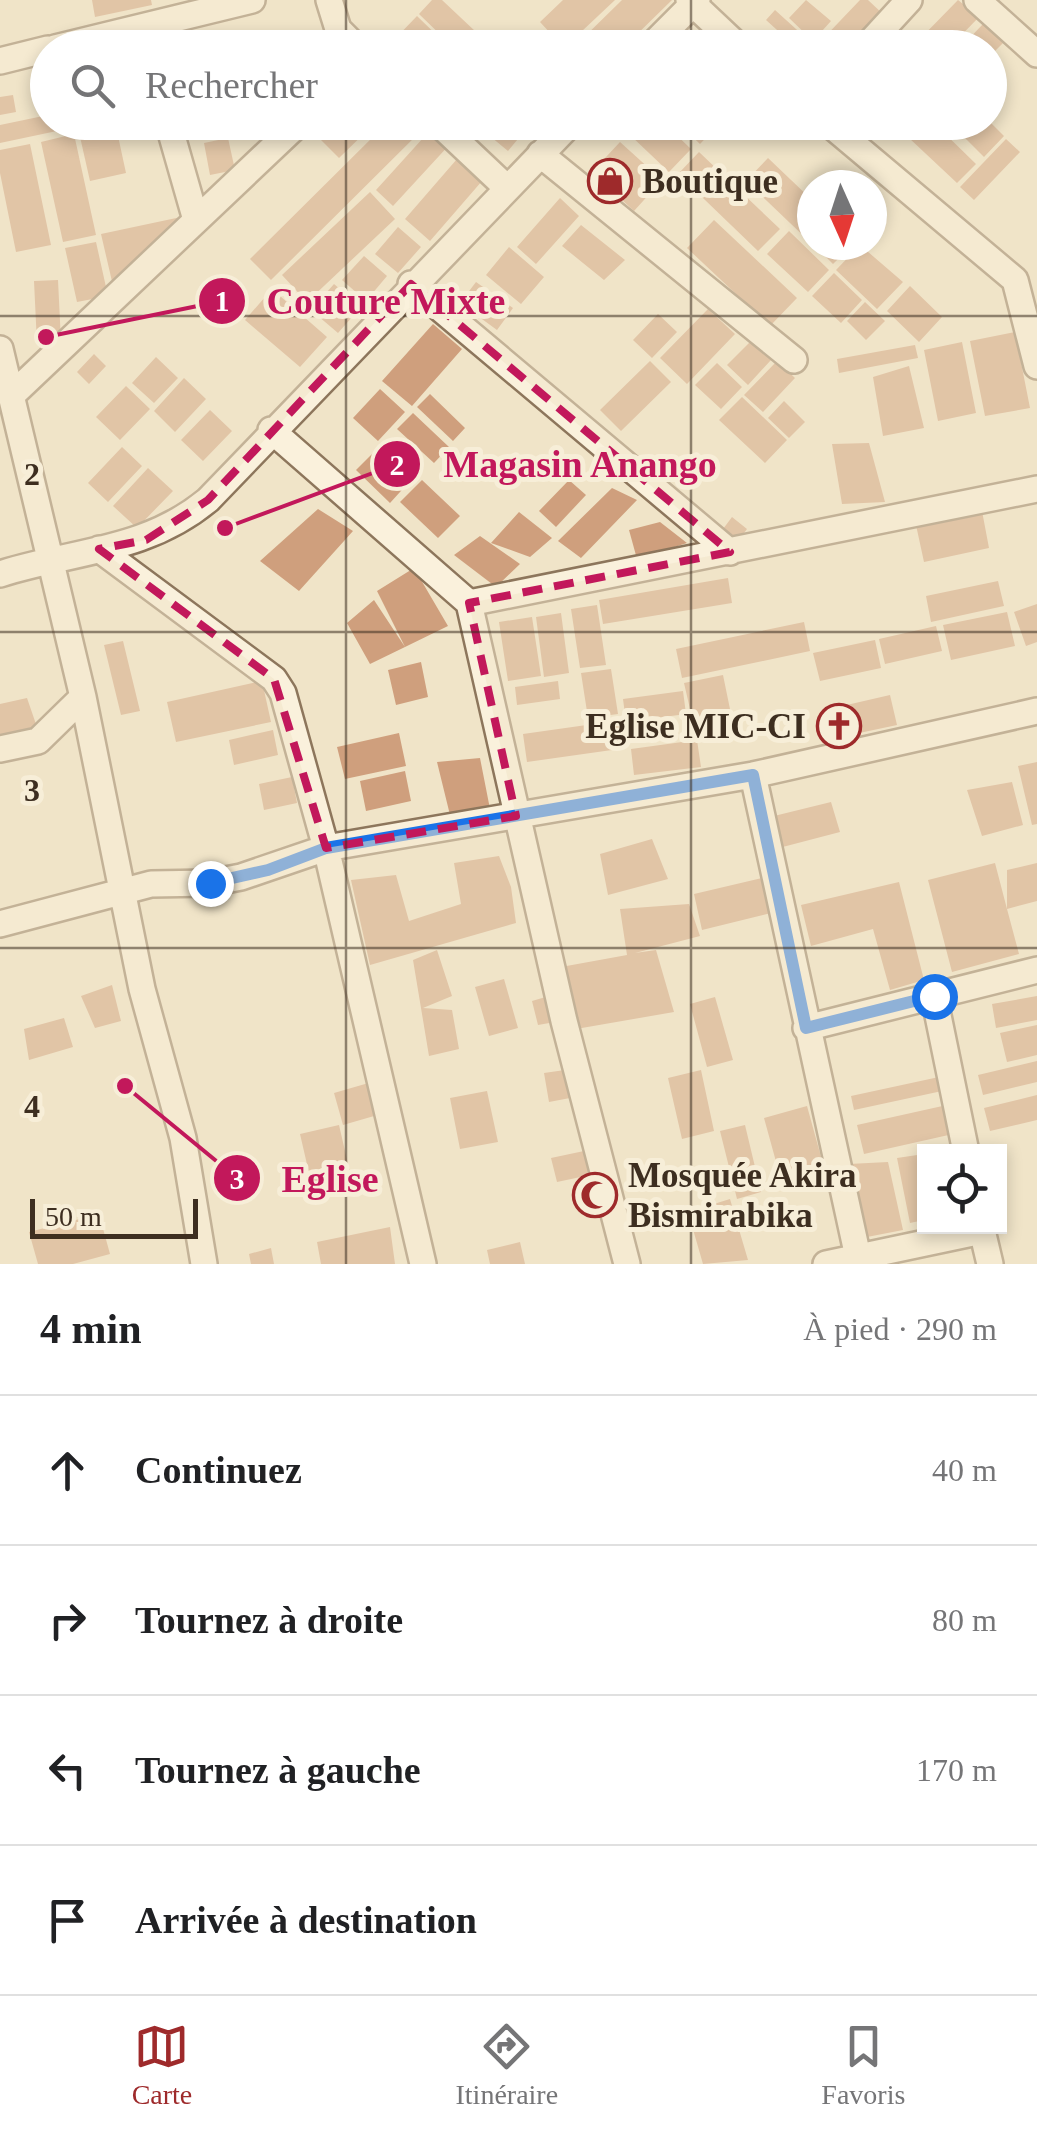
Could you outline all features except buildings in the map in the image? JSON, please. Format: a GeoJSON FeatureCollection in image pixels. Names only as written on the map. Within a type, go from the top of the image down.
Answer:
{"type":"FeatureCollection","features":[{"type":"Feature","properties":{"kind":"street"},"geometry":{"type":"LineString","coordinates":[[161,30],[252,0]]}},
{"type":"Feature","properties":{"kind":"street"},"geometry":{"type":"LineString","coordinates":[[328,0],[339,30]]}},
{"type":"Feature","properties":{"kind":"street"},"geometry":{"type":"LineString","coordinates":[[882,30],[909,0]]}},
{"type":"Feature","properties":{"kind":"street"},"geometry":{"type":"LineString","coordinates":[[977,0],[1037,54]]}},
{"type":"Feature","properties":{"kind":"street"},"geometry":{"type":"LineString","coordinates":[[665,30],[692,2],[721,30]]}},
{"type":"Feature","properties":{"kind":"street"},"geometry":{"type":"LineString","coordinates":[[0,60],[30,53]]}},
{"type":"Feature","properties":{"kind":"street"},"geometry":{"type":"LineString","coordinates":[[173,140],[196,220]]}},
{"type":"Feature","properties":{"kind":"street"},"geometry":{"type":"LineString","coordinates":[[11,396],[281,140]]}},
{"type":"Feature","properties":{"kind":"street"},"geometry":{"type":"LineString","coordinates":[[456,140],[507,188]]}},
{"type":"Feature","properties":{"kind":"street"},"geometry":{"type":"LineString","coordinates":[[0,574],[47,559],[146,540],[180,524],[208,500],[411,284],[554,140]]}},
{"type":"Feature","properties":{"kind":"street"},"geometry":{"type":"LineString","coordinates":[[849,140],[1026,276],[1037,366]]}},
{"type":"Feature","properties":{"kind":"street"},"geometry":{"type":"LineString","coordinates":[[540,154],[794,360]]}},
{"type":"Feature","properties":{"kind":"street"},"geometry":{"type":"LineString","coordinates":[[411,284],[730,552]]}},
{"type":"Feature","properties":{"kind":"street"},"geometry":{"type":"LineString","coordinates":[[0,350],[83,698],[121,894],[183,1138],[204,1264]]}},
{"type":"Feature","properties":{"kind":"street"},"geometry":{"type":"LineString","coordinates":[[271,430],[469,602],[516,816],[628,1264]]}},
{"type":"Feature","properties":{"kind":"street"},"geometry":{"type":"LineString","coordinates":[[469,602],[1037,489]]}},
{"type":"Feature","properties":{"kind":"street"},"geometry":{"type":"LineString","coordinates":[[99,549],[274,678],[283,693],[326,848],[423,1264]]}},
{"type":"Feature","properties":{"kind":"street"},"geometry":{"type":"LineString","coordinates":[[0,749],[38,741],[83,698]]}},
{"type":"Feature","properties":{"kind":"street"},"geometry":{"type":"LineString","coordinates":[[0,924],[166,882],[210,883],[241,877],[326,848],[753,775],[1037,711]]}},
{"type":"Feature","properties":{"kind":"street"},"geometry":{"type":"LineString","coordinates":[[753,775],[858,1257]]}},
{"type":"Feature","properties":{"kind":"street"},"geometry":{"type":"LineString","coordinates":[[806,1028],[1037,970]]}},
{"type":"Feature","properties":{"kind":"street"},"geometry":{"type":"LineString","coordinates":[[934,996],[964,1144]]}},
{"type":"Feature","properties":{"kind":"street"},"geometry":{"type":"LineString","coordinates":[[826,1264],[960,1234]]}},
{"type":"Feature","properties":{"kind":"street"},"geometry":{"type":"LineString","coordinates":[[983,1234],[990,1264]]}},
{"type":"Feature","properties":{"kind":"highlighted area"},"geometry":{"type":"Polygon","coordinates":[[[411,284],[730,552],[469,603],[516,816],[326,848],[274,679],[99,549],[146,540],[208,500],[411,284]]]}},
{"type":"Feature","properties":{"kind":"place","name":"Boutique"},"geometry":{"type":"Point","coordinates":[610,181]}},
{"type":"Feature","properties":{"kind":"place","name":"Couture Mixte"},"geometry":{"type":"Point","coordinates":[46,337]}},
{"type":"Feature","properties":{"kind":"place","name":"Magasin Anango"},"geometry":{"type":"Point","coordinates":[225,528]}},
{"type":"Feature","properties":{"kind":"place","name":"Eglise MIC-CI"},"geometry":{"type":"Point","coordinates":[839,726]}},
{"type":"Feature","properties":{"kind":"place","name":"Eglise"},"geometry":{"type":"Point","coordinates":[125,1086]}},
{"type":"Feature","properties":{"kind":"place","name":"Mosquée Akira Bismirabika"},"geometry":{"type":"Point","coordinates":[595,1195]}},
{"type":"Feature","properties":{"kind":"route"},"geometry":{"type":"LineString","coordinates":[[210,883],[268,870],[326,848],[753,775],[806,1028],[934,996]]}}]}
